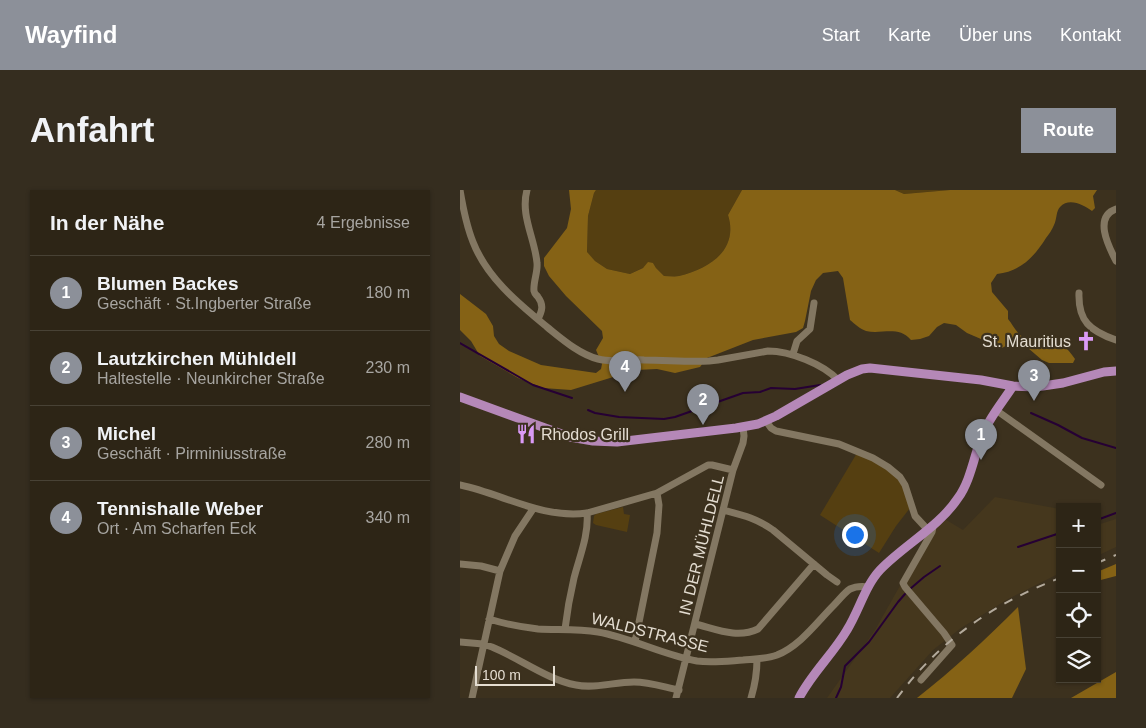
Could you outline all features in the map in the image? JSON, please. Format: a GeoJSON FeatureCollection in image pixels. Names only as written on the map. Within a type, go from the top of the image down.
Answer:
{"type":"FeatureCollection","features":[{"type":"Feature","properties":{"kind":"main road"},"geometry":{"type":"LineString","coordinates":[[460,397],[570,437],[594,442],[605,442],[743,427],[766,421],[838,380],[856,371],[870,368],[981,380],[1013,386],[1044,386],[1116,371]]}},
{"type":"Feature","properties":{"kind":"main road"},"geometry":{"type":"LineString","coordinates":[[996,410],[1001,384]]}},
{"type":"Feature","properties":{"kind":"main road"},"geometry":{"type":"LineString","coordinates":[[799,698],[811,678],[838,644],[869,587],[880,571],[931,527],[960,497],[981,437],[996,410],[1013,386]]}},
{"type":"Feature","properties":{"kind":"street"},"geometry":{"type":"LineString","coordinates":[[460,190],[473,244],[488,269],[524,308],[574,347],[592,357],[611,361],[709,361],[768,350],[793,354],[830,373],[838,380]]}},
{"type":"Feature","properties":{"kind":"street"},"geometry":{"type":"LineString","coordinates":[[527,190],[525,208],[537,263],[534,289],[535,294],[542,303],[542,312],[538,319]]}},
{"type":"Feature","properties":{"kind":"street"},"geometry":{"type":"LineString","coordinates":[[1116,209],[1108,214],[1104,233],[1116,261]]}},
{"type":"Feature","properties":{"kind":"street"},"geometry":{"type":"LineString","coordinates":[[1079,292],[1079,308],[1084,320],[1105,335],[1116,340]]}},
{"type":"Feature","properties":{"kind":"street"},"geometry":{"type":"LineString","coordinates":[[793,354],[797,341],[810,328],[814,302]]}},
{"type":"Feature","properties":{"kind":"street"},"geometry":{"type":"LineString","coordinates":[[996,410],[1101,485]]}},
{"type":"Feature","properties":{"kind":"street"},"geometry":{"type":"LineString","coordinates":[[766,421],[776,431],[839,444],[888,467],[900,477],[905,485],[915,516],[931,527],[932,532],[903,583],[952,645],[921,680]]}},
{"type":"Feature","properties":{"kind":"street","name":"IN DER MÜHLDELL"},"geometry":{"type":"LineString","coordinates":[[676,698],[723,510],[743,442],[743,427]]}},
{"type":"Feature","properties":{"kind":"street"},"geometry":{"type":"LineString","coordinates":[[460,485],[484,491],[533,509],[567,514],[587,513],[657,493],[708,465],[734,470]]}},
{"type":"Feature","properties":{"kind":"street"},"geometry":{"type":"LineString","coordinates":[[635,642],[657,533],[659,512],[657,493]]}},
{"type":"Feature","properties":{"kind":"street"},"geometry":{"type":"LineString","coordinates":[[472,698],[500,571],[515,536],[533,509]]}},
{"type":"Feature","properties":{"kind":"street"},"geometry":{"type":"LineString","coordinates":[[723,510],[765,524],[837,582]]}},
{"type":"Feature","properties":{"kind":"street"},"geometry":{"type":"LineString","coordinates":[[565,629],[572,588],[588,522],[587,513]]}},
{"type":"Feature","properties":{"kind":"street"},"geometry":{"type":"LineString","coordinates":[[460,564],[481,566],[500,571]]}},
{"type":"Feature","properties":{"kind":"street"},"geometry":{"type":"LineString","coordinates":[[695,624],[736,634],[758,629],[814,564]]}},
{"type":"Feature","properties":{"kind":"street","name":"WALDSTRASSE"},"geometry":{"type":"LineString","coordinates":[[489,619],[529,628],[586,630],[635,642],[662,652],[714,662],[757,658],[787,650],[808,632],[850,589],[861,586],[869,587]]}},
{"type":"Feature","properties":{"kind":"street"},"geometry":{"type":"LineString","coordinates":[[460,642],[483,644],[558,680],[575,685],[596,687],[638,682],[679,690]]}},
{"type":"Feature","properties":{"kind":"street"},"geometry":{"type":"LineString","coordinates":[[751,698],[756,680],[757,658]]}},
{"type":"Feature","properties":{"kind":"shaded area"},"geometry":{"type":"Polygon","coordinates":[[[569,190],[596,190],[588,216],[587,252],[595,261],[607,269],[630,274],[643,268],[648,262],[653,263],[664,276],[679,276],[711,263],[725,248],[729,238],[730,227],[728,215],[742,190],[895,190],[904,194],[950,190],[1097,190],[1093,196],[1095,208],[1092,211],[1085,206],[1072,202],[1064,204],[1057,213],[1051,230],[1032,257],[1013,270],[997,274],[991,283],[992,292],[1008,311],[1008,319],[1021,336],[1028,339],[1048,339],[1058,342],[1075,359],[1073,363],[1049,363],[1042,360],[1028,348],[1013,342],[1002,348],[967,333],[956,325],[944,323],[937,327],[929,336],[911,340],[901,333],[866,331],[850,320],[843,278],[838,271],[823,273],[816,280],[811,291],[803,328],[796,332],[753,340],[707,358],[700,367],[675,373],[657,369],[636,370],[571,390],[543,388],[518,378],[480,356],[471,341],[460,330],[460,294],[486,314],[493,326],[494,336],[499,344],[509,351],[541,365],[596,373],[601,369],[602,364],[596,350],[603,338],[602,331],[566,296],[549,276],[544,266],[544,258],[567,228],[571,209],[569,190]]]}},
{"type":"Feature","properties":{"kind":"shaded area"},"geometry":{"type":"Polygon","coordinates":[[[596,190],[742,190],[728,215],[729,238],[719,256],[711,263],[690,273],[679,276],[664,276],[653,263],[630,274],[607,269],[587,253],[588,216],[596,190]]]}},
{"type":"Feature","properties":{"kind":"shaded area"},"geometry":{"type":"Polygon","coordinates":[[[895,190],[950,190],[904,194],[895,190]]]}},
{"type":"Feature","properties":{"kind":"shaded area"},"geometry":{"type":"Polygon","coordinates":[[[857,453],[880,465],[896,477],[903,488],[910,508],[879,553],[820,515],[857,453]]]}},
{"type":"Feature","properties":{"kind":"shaded area"},"geometry":{"type":"Polygon","coordinates":[[[995,497],[1056,508],[1056,575],[1008,599],[961,628],[933,650],[890,698],[827,698],[875,630],[927,535],[943,518],[963,530],[995,497]]]}},
{"type":"Feature","properties":{"kind":"shaded area"},"geometry":{"type":"Polygon","coordinates":[[[623,507],[624,514],[630,515],[627,532],[593,523],[596,514],[623,507]]]}},
{"type":"Feature","properties":{"kind":"shaded area"},"geometry":{"type":"Polygon","coordinates":[[[1116,519],[1116,547],[1101,554],[1101,548],[1101,524],[1116,519]]]}},
{"type":"Feature","properties":{"kind":"shaded area"},"geometry":{"type":"Polygon","coordinates":[[[1116,564],[1116,576],[1101,580],[1101,570],[1116,564]]]}},
{"type":"Feature","properties":{"kind":"shaded area"},"geometry":{"type":"Polygon","coordinates":[[[1018,607],[1026,669],[1012,698],[917,698],[969,654],[1018,607]]]}},
{"type":"Feature","properties":{"kind":"shaded area"},"geometry":{"type":"Polygon","coordinates":[[[1116,672],[1116,698],[1071,698],[1097,683],[1101,683],[1101,681],[1116,672]]]}},
{"type":"Feature","properties":{"kind":"waterway"},"geometry":{"type":"LineString","coordinates":[[460,343],[533,385],[572,398]]}},
{"type":"Feature","properties":{"kind":"waterway"},"geometry":{"type":"LineString","coordinates":[[588,410],[619,417],[664,419],[675,417],[743,393],[760,392],[771,388],[795,389],[820,385]]}},
{"type":"Feature","properties":{"kind":"waterway"},"geometry":{"type":"LineString","coordinates":[[1031,413],[1082,438],[1116,448]]}},
{"type":"Feature","properties":{"kind":"waterway"},"geometry":{"type":"LineString","coordinates":[[1101,519],[1116,513]]}},
{"type":"Feature","properties":{"kind":"waterway"},"geometry":{"type":"LineString","coordinates":[[1018,547],[1056,534]]}},
{"type":"Feature","properties":{"kind":"waterway"},"geometry":{"type":"LineString","coordinates":[[910,589],[940,566]]}},
{"type":"Feature","properties":{"kind":"waterway"},"geometry":{"type":"LineString","coordinates":[[836,698],[841,687],[845,666],[869,642],[905,594]]}},
{"type":"Feature","properties":{"kind":"railway"},"geometry":{"type":"LineString","coordinates":[[1101,561],[1116,555]]}},
{"type":"Feature","properties":{"kind":"railway"},"geometry":{"type":"LineString","coordinates":[[897,698],[931,659],[969,626],[1013,599],[1056,580]]}},
{"type":"Feature","properties":{"kind":"place","name":"St. Mauritius"},"geometry":{"type":"Point","coordinates":[1086,341]}},
{"type":"Feature","properties":{"kind":"place","name":"Tennishalle Weber"},"geometry":{"type":"Point","coordinates":[625,392]}},
{"type":"Feature","properties":{"kind":"place","name":"Michel"},"geometry":{"type":"Point","coordinates":[1034,401]}},
{"type":"Feature","properties":{"kind":"place","name":"Lautzkirchen Mühldell"},"geometry":{"type":"Point","coordinates":[703,425]}},
{"type":"Feature","properties":{"kind":"place","name":"Rhodos Grill"},"geometry":{"type":"Point","coordinates":[526,434]}},
{"type":"Feature","properties":{"kind":"place","name":"Blumen Backes"},"geometry":{"type":"Point","coordinates":[981,460]}}]}
